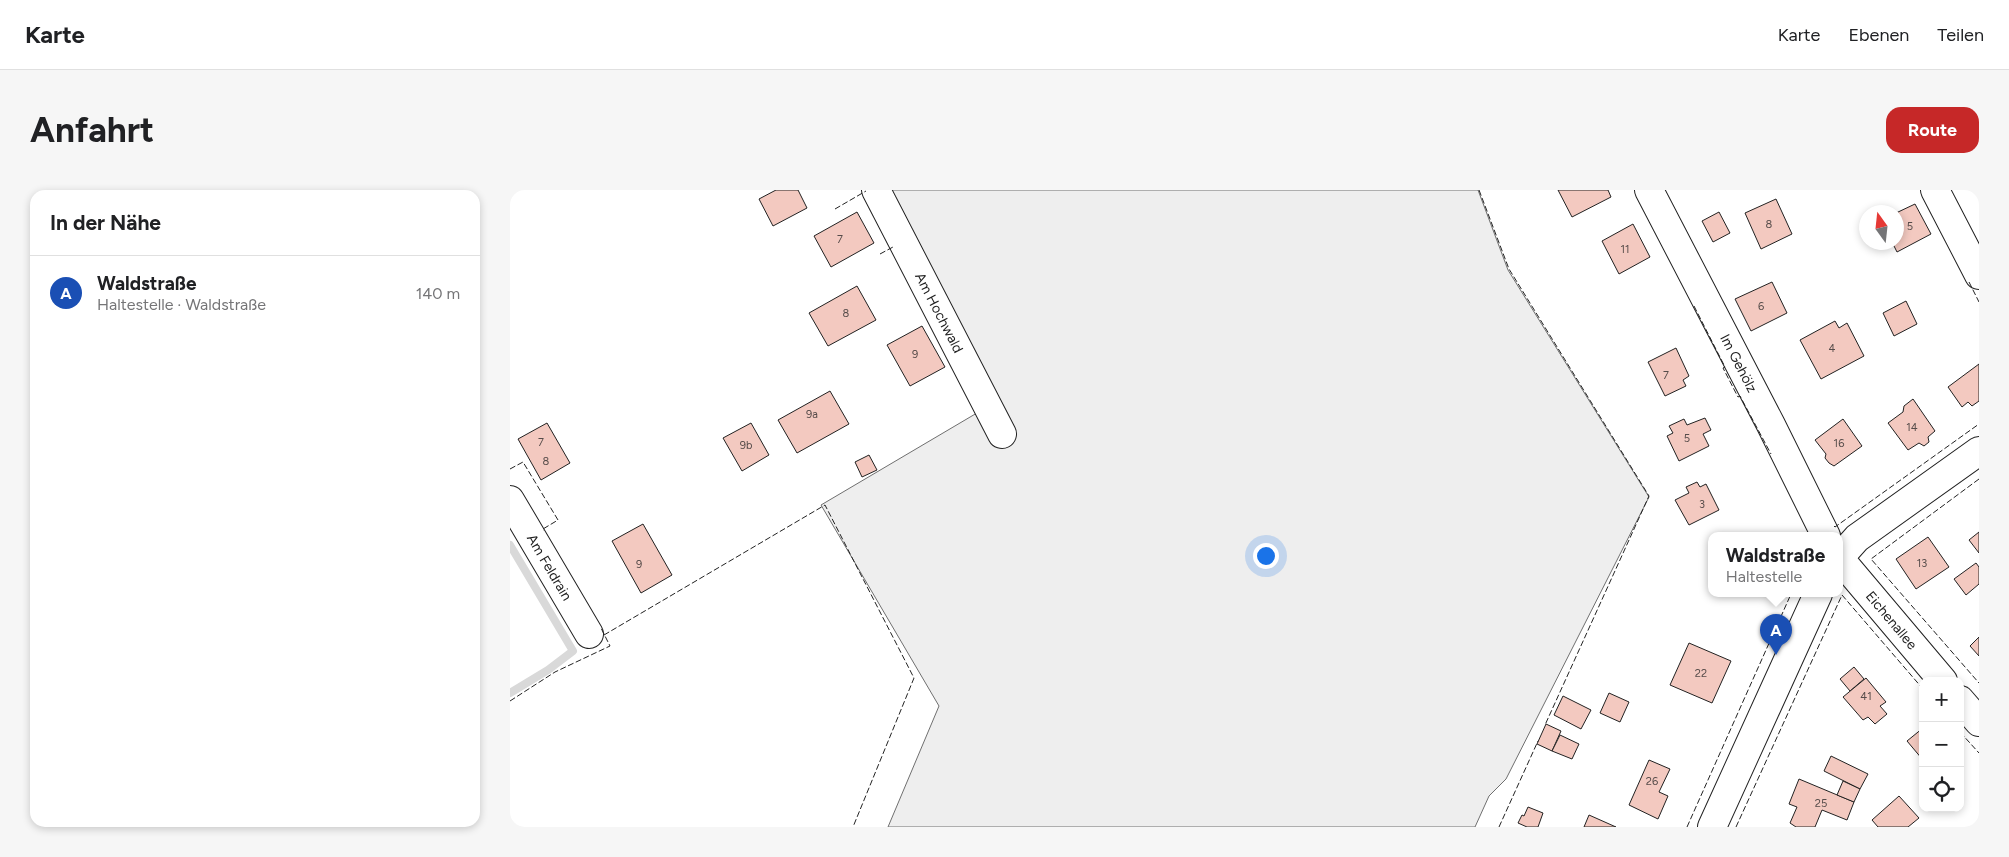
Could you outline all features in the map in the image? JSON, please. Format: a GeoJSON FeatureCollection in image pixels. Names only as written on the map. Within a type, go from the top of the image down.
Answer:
{"type":"FeatureCollection","features":[{"type":"Feature","properties":{"kind":"street","name":"Am Hochwald"},"geometry":{"type":"LineString","coordinates":[[876,190],[1002,434]]}},
{"type":"Feature","properties":{"kind":"street","name":"Im Gehölz"},"geometry":{"type":"LineString","coordinates":[[1649,190],[1771,424],[1824,532]]}},
{"type":"Feature","properties":{"kind":"street"},"geometry":{"type":"LineString","coordinates":[[1934,190],[1979,275]]}},
{"type":"Feature","properties":{"kind":"street"},"geometry":{"type":"LineString","coordinates":[[1843,554],[1857,538],[1979,451]]}},
{"type":"Feature","properties":{"kind":"street","name":"Am Feldrain"},"geometry":{"type":"LineString","coordinates":[[510,500],[589,634]]}},
{"type":"Feature","properties":{"kind":"street","name":"Eichenallee"},"geometry":{"type":"LineString","coordinates":[[1843,562],[1940,677]]}},
{"type":"Feature","properties":{"kind":"street"},"geometry":{"type":"LineString","coordinates":[[1712,827],[1817,597]]}},
{"type":"Feature","properties":{"kind":"street"},"geometry":{"type":"LineString","coordinates":[[1964,705],[1979,722]]}},
{"type":"Feature","properties":{"kind":"shaded area"},"geometry":{"type":"Polygon","coordinates":[[[880,190],[1478,190],[1508,270],[1649,497],[1506,779],[1489,796],[1475,827],[888,827],[939,706],[821,505],[982,410],[880,190]]]}},
{"type":"Feature","properties":{"kind":"building"},"geometry":{"type":"Polygon","coordinates":[[[776,190],[798,190],[807,208],[773,226],[759,199],[776,190]]]}},
{"type":"Feature","properties":{"kind":"building"},"geometry":{"type":"Polygon","coordinates":[[[1558,190],[1608,190],[1611,197],[1572,217],[1558,190]]]}},
{"type":"Feature","properties":{"kind":"building"},"geometry":{"type":"Polygon","coordinates":[[[1776,199],[1792,234],[1761,249],[1745,213],[1776,199]]]}},
{"type":"Feature","properties":{"kind":"building"},"geometry":{"type":"Polygon","coordinates":[[[1915,204],[1931,234],[1904,248],[1904,209],[1915,204]]]}},
{"type":"Feature","properties":{"kind":"building"},"geometry":{"type":"Polygon","coordinates":[[[857,212],[874,243],[831,267],[814,236],[857,212]]]}},
{"type":"Feature","properties":{"kind":"building"},"geometry":{"type":"Polygon","coordinates":[[[1719,212],[1730,233],[1713,242],[1702,221],[1719,212]]]}},
{"type":"Feature","properties":{"kind":"building"},"geometry":{"type":"Polygon","coordinates":[[[1633,224],[1650,257],[1619,274],[1602,241],[1633,224]]]}},
{"type":"Feature","properties":{"kind":"building"},"geometry":{"type":"Polygon","coordinates":[[[1772,282],[1787,313],[1751,331],[1735,299],[1772,282]]]}},
{"type":"Feature","properties":{"kind":"building"},"geometry":{"type":"Polygon","coordinates":[[[857,286],[876,320],[828,346],[809,313],[857,286]]]}},
{"type":"Feature","properties":{"kind":"building"},"geometry":{"type":"Polygon","coordinates":[[[1906,301],[1917,324],[1894,336],[1883,313],[1906,301]]]}},
{"type":"Feature","properties":{"kind":"building"},"geometry":{"type":"Polygon","coordinates":[[[1835,321],[1839,328],[1847,323],[1864,356],[1821,379],[1800,340],[1835,321]]]}},
{"type":"Feature","properties":{"kind":"building"},"geometry":{"type":"Polygon","coordinates":[[[922,326],[945,367],[910,386],[887,345],[922,326]]]}},
{"type":"Feature","properties":{"kind":"building"},"geometry":{"type":"Polygon","coordinates":[[[1676,348],[1689,376],[1683,380],[1686,386],[1665,396],[1648,362],[1676,348]]]}},
{"type":"Feature","properties":{"kind":"building"},"geometry":{"type":"Polygon","coordinates":[[[1979,364],[1979,401],[1972,406],[1968,402],[1962,407],[1948,387],[1979,364]]]}},
{"type":"Feature","properties":{"kind":"building"},"geometry":{"type":"Polygon","coordinates":[[[830,391],[849,424],[797,453],[778,420],[830,391]]]}},
{"type":"Feature","properties":{"kind":"building"},"geometry":{"type":"Polygon","coordinates":[[[1913,399],[1935,431],[1928,437],[1929,442],[1924,446],[1919,443],[1908,450],[1888,423],[1903,412],[1904,406],[1913,399]]]}},
{"type":"Feature","properties":{"kind":"building"},"geometry":{"type":"Polygon","coordinates":[[[1705,418],[1711,430],[1703,434],[1709,446],[1679,461],[1667,436],[1673,433],[1669,426],[1684,419],[1687,425],[1705,418]]]}},
{"type":"Feature","properties":{"kind":"building"},"geometry":{"type":"Polygon","coordinates":[[[1843,419],[1862,446],[1834,466],[1825,458],[1826,454],[1815,440],[1843,419]]]}},
{"type":"Feature","properties":{"kind":"building"},"geometry":{"type":"Polygon","coordinates":[[[547,423],[570,463],[541,480],[518,439],[547,423]]]}},
{"type":"Feature","properties":{"kind":"building"},"geometry":{"type":"Polygon","coordinates":[[[751,423],[769,455],[742,471],[723,438],[751,423]]]}},
{"type":"Feature","properties":{"kind":"building"},"geometry":{"type":"Polygon","coordinates":[[[869,455],[877,470],[862,477],[855,462],[869,455]]]}},
{"type":"Feature","properties":{"kind":"building"},"geometry":{"type":"Polygon","coordinates":[[[1697,482],[1700,487],[1706,484],[1719,510],[1689,525],[1675,500],[1689,493],[1686,487],[1697,482]]]}},
{"type":"Feature","properties":{"kind":"building"},"geometry":{"type":"Polygon","coordinates":[[[643,524],[672,575],[641,593],[612,541],[643,524]]]}},
{"type":"Feature","properties":{"kind":"building"},"geometry":{"type":"Polygon","coordinates":[[[1979,532],[1979,553],[1969,540],[1979,532]]]}},
{"type":"Feature","properties":{"kind":"building"},"geometry":{"type":"Polygon","coordinates":[[[1928,537],[1949,567],[1916,589],[1896,559],[1928,537]]]}},
{"type":"Feature","properties":{"kind":"building"},"geometry":{"type":"Polygon","coordinates":[[[1976,563],[1979,567],[1979,584],[1966,595],[1954,579],[1976,563]]]}},
{"type":"Feature","properties":{"kind":"building"},"geometry":{"type":"Polygon","coordinates":[[[1979,637],[1979,656],[1970,646],[1979,637]]]}},
{"type":"Feature","properties":{"kind":"building"},"geometry":{"type":"Polygon","coordinates":[[[1689,643],[1731,661],[1712,703],[1670,685],[1689,643]]]}},
{"type":"Feature","properties":{"kind":"building"},"geometry":{"type":"Polygon","coordinates":[[[1854,667],[1864,679],[1850,691],[1840,679],[1854,667]]]}},
{"type":"Feature","properties":{"kind":"building"},"geometry":{"type":"Polygon","coordinates":[[[1866,678],[1886,702],[1880,706],[1887,714],[1875,724],[1868,717],[1863,720],[1843,697],[1866,678]]]}},
{"type":"Feature","properties":{"kind":"building"},"geometry":{"type":"Polygon","coordinates":[[[1609,693],[1629,702],[1620,722],[1600,713],[1609,693]]]}},
{"type":"Feature","properties":{"kind":"building"},"geometry":{"type":"Polygon","coordinates":[[[1563,696],[1591,710],[1581,729],[1554,715],[1563,696]]]}},
{"type":"Feature","properties":{"kind":"building"},"geometry":{"type":"Polygon","coordinates":[[[1546,724],[1561,731],[1552,751],[1537,744],[1546,724]]]}},
{"type":"Feature","properties":{"kind":"building"},"geometry":{"type":"Polygon","coordinates":[[[1919,731],[1919,755],[1907,741],[1919,731]]]}},
{"type":"Feature","properties":{"kind":"building"},"geometry":{"type":"Polygon","coordinates":[[[1560,735],[1579,744],[1572,759],[1552,751],[1560,735]]]}},
{"type":"Feature","properties":{"kind":"building"},"geometry":{"type":"Polygon","coordinates":[[[1831,756],[1868,774],[1860,789],[1824,771],[1831,756]]]}},
{"type":"Feature","properties":{"kind":"building"},"geometry":{"type":"Polygon","coordinates":[[[1649,760],[1670,769],[1659,792],[1668,796],[1658,819],[1629,805],[1649,760]]]}},
{"type":"Feature","properties":{"kind":"building"},"geometry":{"type":"Polygon","coordinates":[[[1799,779],[1854,802],[1847,820],[1822,810],[1815,827],[1796,827],[1790,823],[1797,807],[1789,804],[1799,779]]]}},
{"type":"Feature","properties":{"kind":"building"},"geometry":{"type":"Polygon","coordinates":[[[1843,781],[1860,789],[1854,802],[1837,795],[1843,781]]]}},
{"type":"Feature","properties":{"kind":"building"},"geometry":{"type":"Polygon","coordinates":[[[1899,796],[1919,818],[1908,827],[1878,827],[1872,820],[1899,796]]]}},
{"type":"Feature","properties":{"kind":"building"},"geometry":{"type":"Polygon","coordinates":[[[1528,807],[1543,813],[1538,827],[1527,827],[1518,823],[1528,807]]]}},
{"type":"Feature","properties":{"kind":"building"},"geometry":{"type":"Polygon","coordinates":[[[1589,815],[1616,827],[1584,827],[1589,815]]]}},
{"type":"Feature","properties":{"kind":"waterway"},"geometry":{"type":"LineString","coordinates":[[510,545],[573,651],[548,670],[510,693]]}},
{"type":"Feature","properties":{"kind":"fence"},"geometry":{"type":"LineString","coordinates":[[1479,190],[1509,269],[1649,496],[1545,725]]}},
{"type":"Feature","properties":{"kind":"fence"},"geometry":{"type":"LineString","coordinates":[[835,209],[866,191]]}},
{"type":"Feature","properties":{"kind":"fence"},"geometry":{"type":"LineString","coordinates":[[880,254],[893,247]]}},
{"type":"Feature","properties":{"kind":"fence"},"geometry":{"type":"LineString","coordinates":[[1969,282],[1979,302]]}},
{"type":"Feature","properties":{"kind":"fence"},"geometry":{"type":"LineString","coordinates":[[1694,306],[1738,397],[1740,396],[1771,454]]}},
{"type":"Feature","properties":{"kind":"fence"},"geometry":{"type":"LineString","coordinates":[[1834,526],[1979,424]]}},
{"type":"Feature","properties":{"kind":"fence"},"geometry":{"type":"LineString","coordinates":[[510,469],[523,462],[558,520],[543,529],[544,531]]}},
{"type":"Feature","properties":{"kind":"fence"},"geometry":{"type":"LineString","coordinates":[[1979,479],[1871,559],[1979,683]]}},
{"type":"Feature","properties":{"kind":"fence"},"geometry":{"type":"LineString","coordinates":[[604,635],[825,505],[914,678],[853,827]]}},
{"type":"Feature","properties":{"kind":"fence"},"geometry":{"type":"LineString","coordinates":[[1843,596],[1919,684]]}},
{"type":"Feature","properties":{"kind":"fence"},"geometry":{"type":"LineString","coordinates":[[1687,827],[1790,597]]}},
{"type":"Feature","properties":{"kind":"fence"},"geometry":{"type":"LineString","coordinates":[[1736,827],[1841,597]]}},
{"type":"Feature","properties":{"kind":"fence"},"geometry":{"type":"LineString","coordinates":[[510,701],[555,672],[610,646],[601,628]]}},
{"type":"Feature","properties":{"kind":"fence"},"geometry":{"type":"LineString","coordinates":[[1964,736],[1979,753]]}},
{"type":"Feature","properties":{"kind":"fence"},"geometry":{"type":"LineString","coordinates":[[1499,827],[1538,741]]}},
{"type":"Feature","properties":{"kind":"place","name":"Waldstraße"},"geometry":{"type":"Point","coordinates":[1776,655]}}]}
